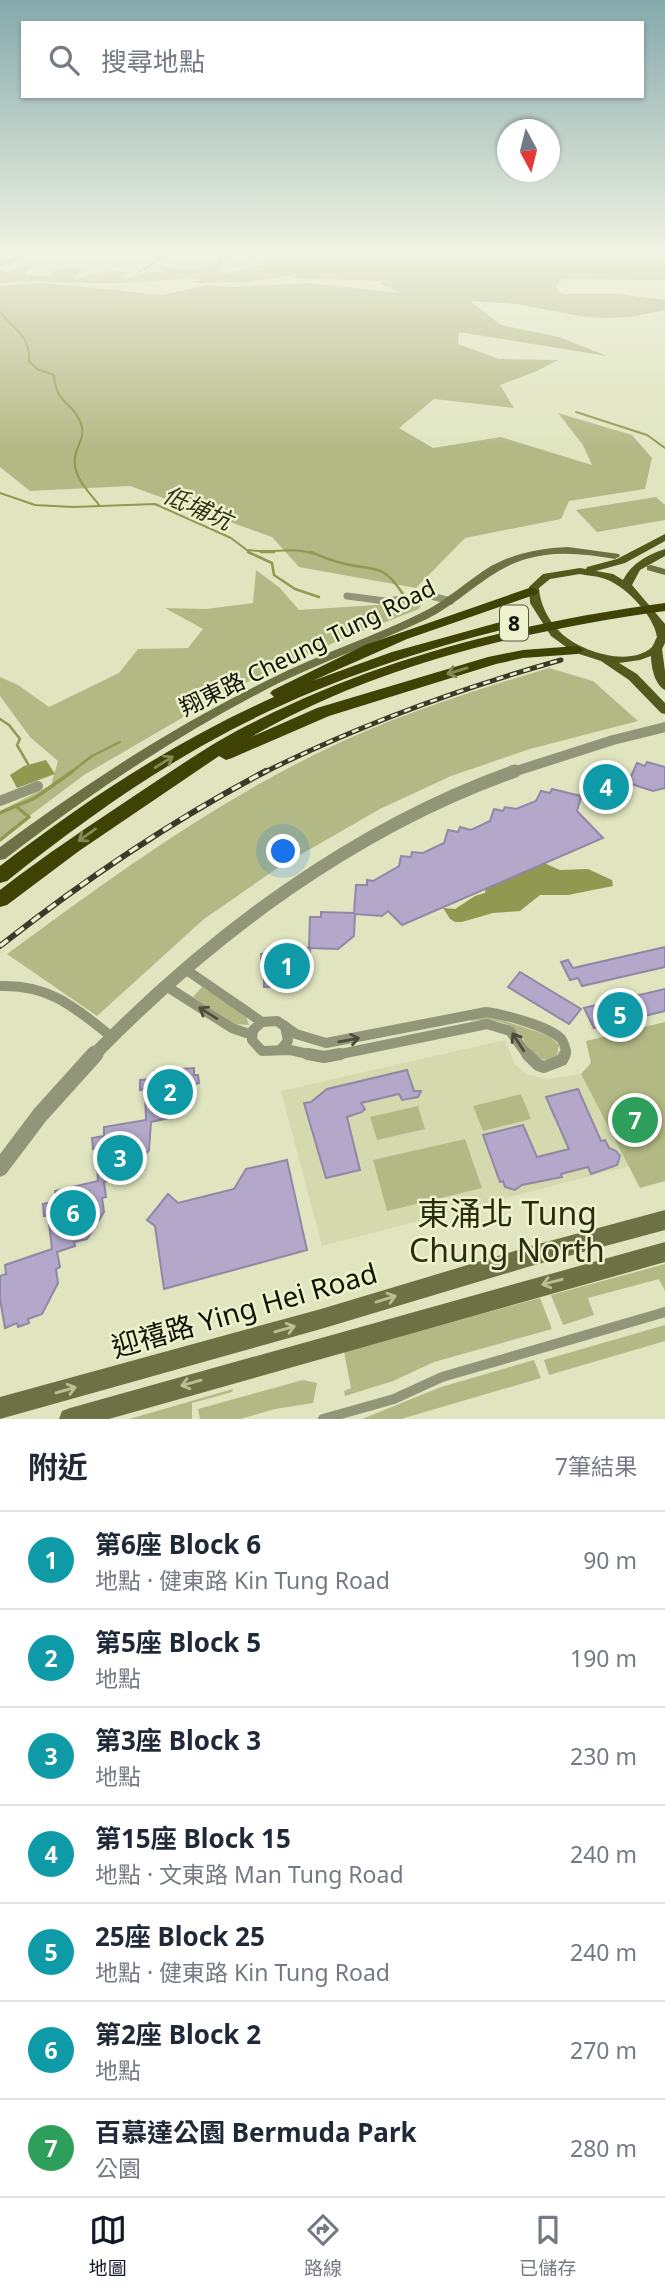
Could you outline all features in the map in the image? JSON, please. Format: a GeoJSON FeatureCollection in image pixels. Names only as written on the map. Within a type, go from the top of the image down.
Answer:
{"type":"FeatureCollection","features":[{"type":"Feature","properties":{"kind":"highway"},"geometry":{"type":"LineString","coordinates":[[225,726],[312,674],[432,626],[532,591]]}},
{"type":"Feature","properties":{"kind":"highway","name":"8"},"geometry":{"type":"LineString","coordinates":[[0,876],[142,776],[225,726],[348,674],[459,636],[555,614],[665,597]]}},
{"type":"Feature","properties":{"kind":"highway","name":"8"},"geometry":{"type":"LineString","coordinates":[[0,900],[74,845],[166,783],[214,751],[264,723],[389,672],[516,633],[585,618],[665,607]]}},
{"type":"Feature","properties":{"kind":"highway"},"geometry":{"type":"LineString","coordinates":[[166,783],[262,737],[335,708],[508,657],[578,650]]}},
{"type":"Feature","properties":{"kind":"main road"},"geometry":{"type":"LineString","coordinates":[[663,708],[633,677],[602,658],[578,650],[555,634],[538,609],[532,591],[536,583],[547,576],[621,561],[665,537]]}},
{"type":"Feature","properties":{"kind":"main road","name":"翔東路 Cheung Tung Road"},"geometry":{"type":"LineString","coordinates":[[0,855],[122,767],[220,708],[276,680],[414,621],[451,601],[489,572],[523,556],[565,550],[615,556]]}},
{"type":"Feature","properties":{"kind":"main road"},"geometry":{"type":"LineString","coordinates":[[630,589],[631,573],[637,565],[665,552]]}},
{"type":"Feature","properties":{"kind":"main road"},"geometry":{"type":"LineString","coordinates":[[651,568],[665,572]]}},
{"type":"Feature","properties":{"kind":"main road"},"geometry":{"type":"LineString","coordinates":[[580,570],[609,576],[630,589],[658,622],[663,633],[656,649],[657,665],[665,686]]}},
{"type":"Feature","properties":{"kind":"main road"},"geometry":{"type":"LineString","coordinates":[[602,658],[634,659],[656,649]]}},
{"type":"Feature","properties":{"kind":"main road","name":"迎禧路 Ying Hei Road"},"geometry":{"type":"LineString","coordinates":[[0,1408],[665,1220]]}},
{"type":"Feature","properties":{"kind":"main road"},"geometry":{"type":"LineString","coordinates":[[70,1419],[665,1252]]}},
{"type":"Feature","properties":{"kind":"street"},"geometry":{"type":"LineString","coordinates":[[347,596],[385,601],[431,596],[451,601]]}},
{"type":"Feature","properties":{"kind":"street"},"geometry":{"type":"LineString","coordinates":[[0,1168],[51,1101],[112,1037],[166,986],[228,933],[321,869],[371,838],[461,792],[583,749],[665,727]]}},
{"type":"Feature","properties":{"kind":"street"},"geometry":{"type":"LineString","coordinates":[[0,801],[38,786]]}},
{"type":"Feature","properties":{"kind":"street"},"geometry":{"type":"LineString","coordinates":[[185,969],[262,1022]]}},
{"type":"Feature","properties":{"kind":"street"},"geometry":{"type":"LineString","coordinates":[[0,986],[28,984],[43,989],[112,1037]]}},
{"type":"Feature","properties":{"kind":"street"},"geometry":{"type":"LineString","coordinates":[[166,986],[232,1028],[252,1035]]}},
{"type":"Feature","properties":{"kind":"street"},"geometry":{"type":"LineString","coordinates":[[486,1012],[500,1014],[553,1033],[561,1039],[566,1051],[558,1064],[540,1066],[527,1058],[511,1032],[502,1026],[487,1024],[324,1057],[280,1050],[262,1051],[254,1045],[252,1035],[262,1022],[272,1020],[296,1034],[326,1043],[486,1012]]}},
{"type":"Feature","properties":{"kind":"street"},"geometry":{"type":"LineString","coordinates":[[280,1050],[289,1036],[285,1026]]}},
{"type":"Feature","properties":{"kind":"street"},"geometry":{"type":"LineString","coordinates":[[323,1419],[394,1399],[442,1377],[665,1312]]}},
{"type":"Feature","properties":{"kind":"shaded area"},"geometry":{"type":"Polygon","coordinates":[[[0,317],[491,317],[501,325],[559,337],[607,356],[459,332],[458,344],[499,359],[558,360],[500,385],[514,408],[434,399],[399,428],[433,448],[501,437],[592,465],[583,445],[558,413],[632,435],[652,458],[645,489],[569,501],[561,519],[465,538],[416,588],[299,567],[272,537],[130,486],[30,491],[0,467],[0,317]]]}},
{"type":"Feature","properties":{"kind":"shaded area"},"geometry":{"type":"Polygon","coordinates":[[[656,497],[665,505],[665,520],[597,532],[576,510],[656,497]]]}},
{"type":"Feature","properties":{"kind":"shaded area"},"geometry":{"type":"Polygon","coordinates":[[[256,570],[280,588],[299,610],[422,602],[419,609],[340,640],[230,690],[84,775],[0,838],[0,811],[51,785],[58,761],[30,737],[0,696],[0,677],[18,685],[49,707],[119,673],[138,649],[188,648],[203,629],[165,608],[206,609],[253,603],[256,570]]]}},
{"type":"Feature","properties":{"kind":"shaded area"},"geometry":{"type":"Polygon","coordinates":[[[549,668],[593,681],[638,721],[530,749],[451,776],[380,809],[279,867],[204,919],[97,1016],[7,954],[161,844],[282,771],[351,737],[407,715],[549,668]]]}},
{"type":"Feature","properties":{"kind":"shaded area"},"geometry":{"type":"Polygon","coordinates":[[[46,760],[55,774],[17,788],[10,775],[24,766],[46,760]]]}},
{"type":"Feature","properties":{"kind":"shaded area"},"geometry":{"type":"Polygon","coordinates":[[[537,860],[560,870],[588,869],[612,880],[613,886],[568,895],[540,895],[520,911],[493,913],[462,922],[450,919],[443,908],[455,909],[485,893],[486,886],[537,860]]]}},
{"type":"Feature","properties":{"kind":"shaded area"},"geometry":{"type":"Polygon","coordinates":[[[202,987],[245,1014],[249,1025],[235,1024],[193,997],[202,987]]]}},
{"type":"Feature","properties":{"kind":"shaded area"},"geometry":{"type":"Polygon","coordinates":[[[487,1015],[550,1036],[559,1045],[557,1057],[548,1060],[536,1057],[520,1035],[505,1024],[489,1020],[471,1021],[470,1018],[487,1015]]]}},
{"type":"Feature","properties":{"kind":"shaded area"},"geometry":{"type":"Polygon","coordinates":[[[665,1022],[665,1181],[640,1188],[581,1074],[591,1063],[586,1041],[665,1022]]]}},
{"type":"Feature","properties":{"kind":"shaded area"},"geometry":{"type":"Polygon","coordinates":[[[505,1040],[515,1064],[526,1074],[546,1079],[581,1074],[629,1166],[322,1246],[281,1091],[505,1040]]]}},
{"type":"Feature","properties":{"kind":"shaded area"},"geometry":{"type":"Polygon","coordinates":[[[521,1094],[531,1119],[483,1131],[473,1106],[521,1094]]]}},
{"type":"Feature","properties":{"kind":"shaded area"},"geometry":{"type":"Polygon","coordinates":[[[418,1106],[425,1129],[377,1140],[370,1117],[418,1106]]]}},
{"type":"Feature","properties":{"kind":"shaded area"},"geometry":{"type":"Polygon","coordinates":[[[465,1139],[482,1188],[387,1211],[373,1160],[465,1139]]]}},
{"type":"Feature","properties":{"kind":"shaded area"},"geometry":{"type":"Polygon","coordinates":[[[665,1264],[665,1291],[659,1279],[588,1298],[594,1315],[563,1325],[551,1295],[665,1264]]]}},
{"type":"Feature","properties":{"kind":"shaded area"},"geometry":{"type":"Polygon","coordinates":[[[540,1298],[552,1329],[434,1362],[393,1381],[345,1396],[344,1391],[351,1388],[344,1352],[540,1298]]]}},
{"type":"Feature","properties":{"kind":"shaded area"},"geometry":{"type":"Polygon","coordinates":[[[665,1325],[665,1341],[549,1375],[544,1360],[665,1325]]]}},
{"type":"Feature","properties":{"kind":"shaded area"},"geometry":{"type":"Polygon","coordinates":[[[534,1360],[541,1378],[401,1419],[362,1419],[441,1387],[534,1360]]]}},
{"type":"Feature","properties":{"kind":"shaded area"},"geometry":{"type":"Polygon","coordinates":[[[303,1380],[317,1383],[313,1403],[275,1409],[240,1419],[200,1419],[198,1409],[303,1380]]]}},
{"type":"Feature","properties":{"kind":"shaded area"},"geometry":{"type":"Polygon","coordinates":[[[233,1389],[232,1392],[192,1403],[192,1419],[129,1419],[233,1389]]]}},
{"type":"Feature","properties":{"kind":"building"},"geometry":{"type":"Polygon","coordinates":[[[647,762],[665,767],[665,788],[653,791],[628,783],[637,763],[645,766],[647,762]]]}},
{"type":"Feature","properties":{"kind":"building"},"geometry":{"type":"Polygon","coordinates":[[[599,774],[628,783],[622,799],[605,805],[581,797],[577,811],[603,838],[402,925],[388,911],[382,916],[355,914],[354,936],[338,949],[309,948],[310,917],[321,917],[321,912],[354,913],[356,885],[367,885],[367,880],[373,881],[399,866],[401,856],[411,857],[412,852],[423,853],[444,843],[448,830],[458,832],[460,827],[471,830],[490,821],[494,809],[516,809],[536,801],[541,791],[550,793],[552,789],[581,796],[589,776],[598,778],[599,774]]]}},
{"type":"Feature","properties":{"kind":"building"},"geometry":{"type":"Polygon","coordinates":[[[275,947],[310,948],[310,971],[293,986],[264,987],[264,962],[261,962],[261,954],[274,953],[275,947]]]}},
{"type":"Feature","properties":{"kind":"building"},"geometry":{"type":"Polygon","coordinates":[[[665,947],[665,967],[582,986],[578,978],[570,980],[561,962],[568,960],[573,968],[665,947]]]}},
{"type":"Feature","properties":{"kind":"building"},"geometry":{"type":"Polygon","coordinates":[[[520,972],[581,1009],[569,1024],[508,987],[520,972]]]}},
{"type":"Feature","properties":{"kind":"building"},"geometry":{"type":"Polygon","coordinates":[[[665,989],[665,1011],[594,1028],[584,1008],[665,989]]]}},
{"type":"Feature","properties":{"kind":"building"},"geometry":{"type":"Polygon","coordinates":[[[194,1068],[194,1075],[198,1075],[199,1083],[195,1084],[195,1095],[177,1116],[151,1122],[149,1150],[131,1173],[104,1182],[104,1212],[87,1239],[74,1242],[75,1246],[57,1252],[60,1267],[56,1269],[58,1283],[42,1314],[28,1319],[29,1323],[18,1327],[17,1323],[5,1328],[0,1299],[0,1276],[6,1274],[5,1265],[52,1249],[48,1215],[44,1216],[43,1204],[56,1201],[55,1191],[98,1181],[96,1148],[93,1149],[92,1138],[104,1136],[104,1127],[146,1120],[145,1089],[140,1090],[140,1080],[154,1079],[154,1071],[194,1068]]]}},
{"type":"Feature","properties":{"kind":"building"},"geometry":{"type":"Polygon","coordinates":[[[407,1070],[414,1091],[421,1091],[418,1097],[402,1100],[399,1094],[361,1103],[365,1109],[362,1112],[347,1117],[360,1170],[326,1178],[304,1103],[311,1102],[327,1089],[407,1070]]]}},
{"type":"Feature","properties":{"kind":"building"},"geometry":{"type":"Polygon","coordinates":[[[578,1089],[601,1141],[605,1140],[609,1148],[620,1156],[617,1165],[591,1174],[588,1167],[561,1174],[562,1177],[522,1185],[515,1190],[505,1187],[503,1181],[500,1182],[483,1135],[523,1125],[537,1157],[569,1149],[546,1097],[578,1089]]]}},
{"type":"Feature","properties":{"kind":"building"},"geometry":{"type":"Polygon","coordinates":[[[287,1160],[307,1250],[164,1289],[155,1226],[147,1220],[168,1194],[178,1203],[234,1189],[246,1169],[287,1160]]]}},
{"type":"Feature","properties":{"kind":"waterway"},"geometry":{"type":"LineString","coordinates":[[5,317],[24,339],[29,361],[37,369],[54,375],[60,397],[80,421],[82,431],[75,457],[76,471],[99,505]]}},
{"type":"Feature","properties":{"kind":"waterway"},"geometry":{"type":"LineString","coordinates":[[576,412],[647,435],[665,448]]}},
{"type":"Feature","properties":{"kind":"waterway","name":"低埔坑"},"geometry":{"type":"LineString","coordinates":[[0,493],[35,505],[73,507],[155,504],[231,538],[251,554]]}},
{"type":"Feature","properties":{"kind":"waterway"},"geometry":{"type":"LineString","coordinates":[[249,550],[315,554]]}},
{"type":"Feature","properties":{"kind":"waterway"},"geometry":{"type":"LineString","coordinates":[[261,552],[274,552]]}},
{"type":"Feature","properties":{"kind":"waterway"},"geometry":{"type":"LineString","coordinates":[[311,552],[338,562],[383,572],[403,594]]}},
{"type":"Feature","properties":{"kind":"waterway","name":"低埔坑"},"geometry":{"type":"LineString","coordinates":[[251,554],[272,563],[274,575],[295,589],[319,597]]}},
{"type":"Feature","properties":{"kind":"waterway"},"geometry":{"type":"LineString","coordinates":[[0,719],[9,725],[20,739],[17,745],[28,764]]}},
{"type":"Feature","properties":{"kind":"waterway"},"geometry":{"type":"LineString","coordinates":[[70,773],[92,756],[120,742]]}},
{"type":"Feature","properties":{"kind":"waterway"},"geometry":{"type":"LineString","coordinates":[[0,813],[35,798],[73,771]]}},
{"type":"Feature","properties":{"kind":"waterway"},"geometry":{"type":"LineString","coordinates":[[0,840],[29,817],[18,808]]}},
{"type":"Feature","properties":{"kind":"railway"},"geometry":{"type":"LineString","coordinates":[[263,773],[409,709],[561,660]]}},
{"type":"Feature","properties":{"kind":"railway"},"geometry":{"type":"LineString","coordinates":[[0,946],[129,852],[266,771]]}},
{"type":"Feature","properties":{"kind":"place","name":"第15座 Block 15"},"geometry":{"type":"Point","coordinates":[606,787]}},
{"type":"Feature","properties":{"kind":"place","name":"第6座 Block 6"},"geometry":{"type":"Point","coordinates":[287,966]}},
{"type":"Feature","properties":{"kind":"place","name":"25座 Block 25"},"geometry":{"type":"Point","coordinates":[620,1015]}},
{"type":"Feature","properties":{"kind":"place","name":"第5座 Block 5"},"geometry":{"type":"Point","coordinates":[170,1092]}},
{"type":"Feature","properties":{"kind":"place","name":"百慕達公園 Bermuda Park"},"geometry":{"type":"Point","coordinates":[635,1120]}},
{"type":"Feature","properties":{"kind":"place","name":"第3座 Block 3"},"geometry":{"type":"Point","coordinates":[120,1158]}},
{"type":"Feature","properties":{"kind":"place","name":"第2座 Block 2"},"geometry":{"type":"Point","coordinates":[73,1213]}},
{"type":"Feature","properties":{"kind":"district","name":"東涌北 Tung Chung North"},"geometry":{"type":"Point","coordinates":[507,1230]}}]}
